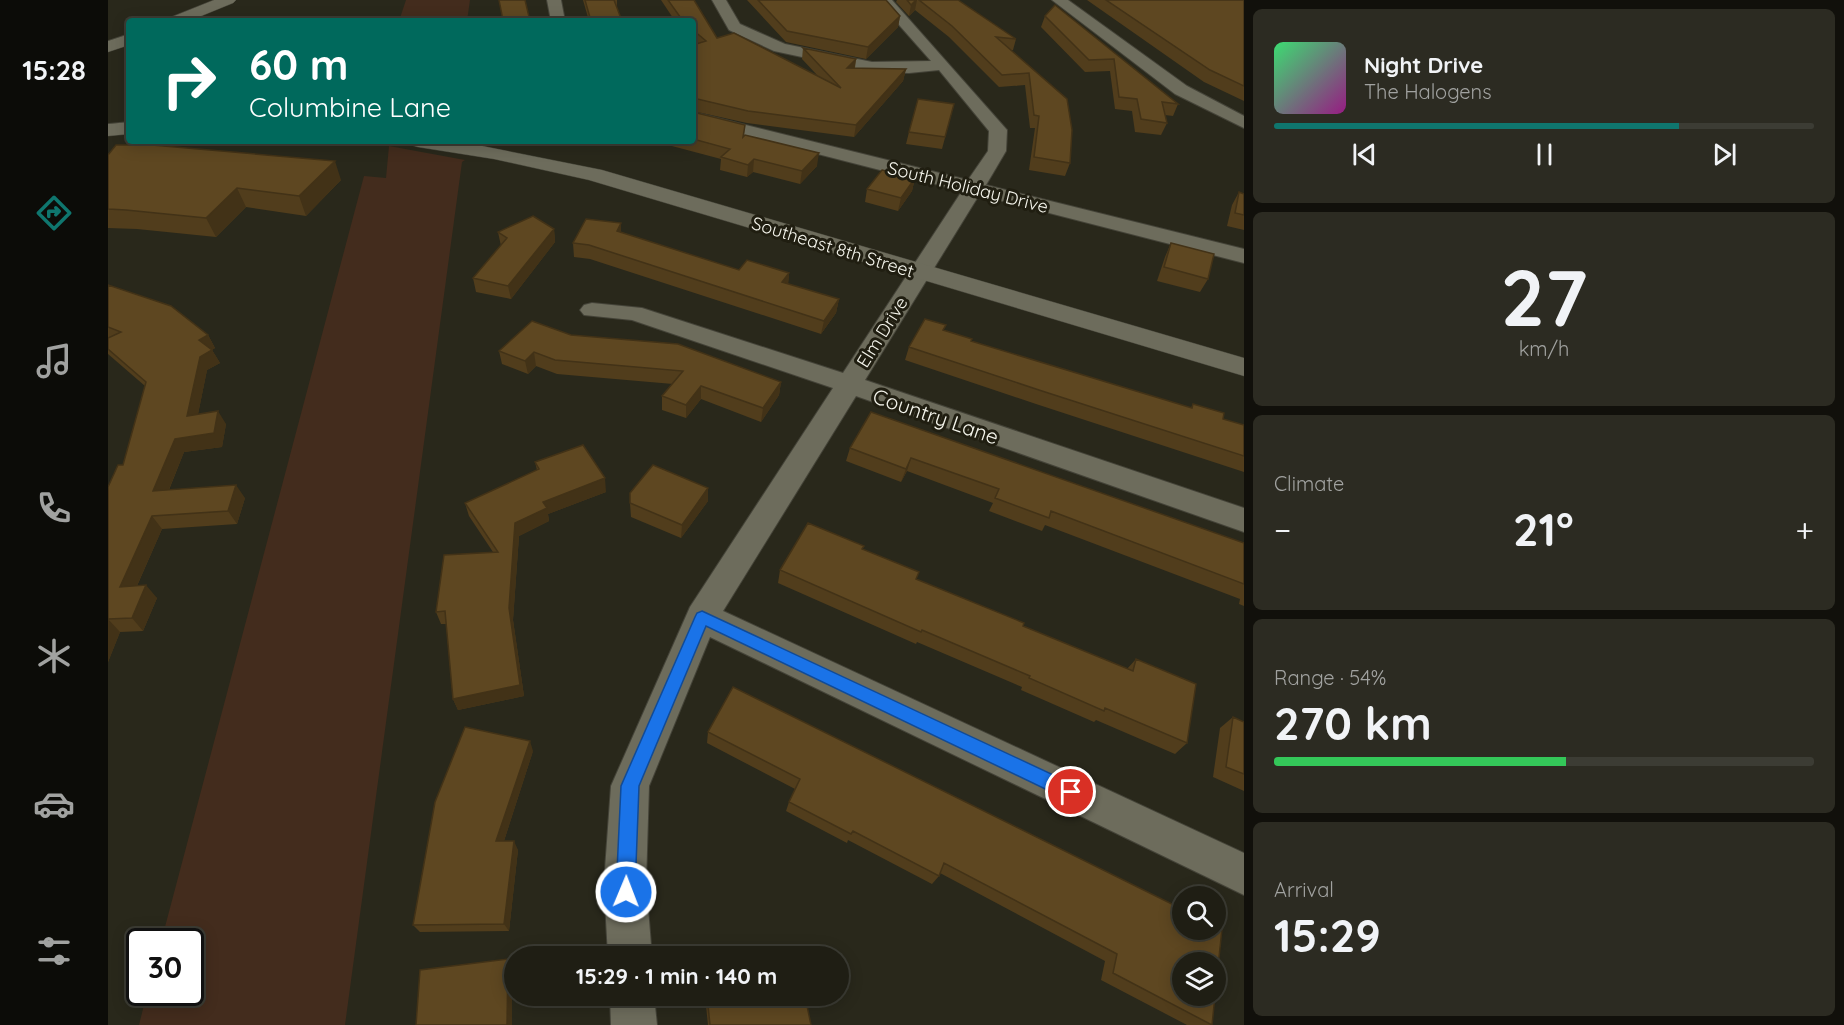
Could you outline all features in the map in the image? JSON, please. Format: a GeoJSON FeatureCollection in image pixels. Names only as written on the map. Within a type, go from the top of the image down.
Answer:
{"type":"FeatureCollection","features":[{"type":"Feature","properties":{"kind":"street"},"geometry":{"type":"LineString","coordinates":[[183,18],[228,0]]}},
{"type":"Feature","properties":{"kind":"street"},"geometry":{"type":"LineString","coordinates":[[554,0],[557,18]]}},
{"type":"Feature","properties":{"kind":"street"},"geometry":{"type":"LineString","coordinates":[[719,0],[734,27],[780,48],[872,67],[943,65]]}},
{"type":"Feature","properties":{"kind":"street","name":"Elm Drive"},"geometry":{"type":"LineString","coordinates":[[629,946],[625,883],[630,786],[702,617],[997,151],[998,130],[884,0]]}},
{"type":"Feature","properties":{"kind":"street"},"geometry":{"type":"LineString","coordinates":[[1059,0],[1181,90],[1244,123]]}},
{"type":"Feature","properties":{"kind":"street"},"geometry":{"type":"LineString","coordinates":[[108,47],[126,40]]}},
{"type":"Feature","properties":{"kind":"street","name":"South Holiday Drive"},"geometry":{"type":"LineString","coordinates":[[696,118],[1244,256]]}},
{"type":"Feature","properties":{"kind":"street"},"geometry":{"type":"LineString","coordinates":[[108,130],[126,128]]}},
{"type":"Feature","properties":{"kind":"street","name":"Southeast 8th Street"},"geometry":{"type":"LineString","coordinates":[[437,144],[494,153],[594,175],[1244,367]]}},
{"type":"Feature","properties":{"kind":"street","name":"Country Lane"},"geometry":{"type":"LineString","coordinates":[[592,310],[634,313],[738,346],[1244,520]]}},
{"type":"Feature","properties":{"kind":"street"},"geometry":{"type":"LineString","coordinates":[[702,617],[1244,874]]}},
{"type":"Feature","properties":{"kind":"street"},"geometry":{"type":"LineString","coordinates":[[633,1006],[634,1025]]}},
{"type":"Feature","properties":{"kind":"shaded area"},"geometry":{"type":"Polygon","coordinates":[[[406,0],[470,0],[467,18],[400,18],[406,0]]]}},
{"type":"Feature","properties":{"kind":"shaded area"},"geometry":{"type":"Polygon","coordinates":[[[389,146],[465,160],[462,162],[345,1025],[139,1025],[144,1006],[204,1006],[204,928],[165,928],[364,176],[386,178],[389,146]]]}},
{"type":"Feature","properties":{"kind":"building"},"geometry":{"type":"Polygon","coordinates":[[[499,0],[525,0],[529,18],[502,18],[499,0]]]}},
{"type":"Feature","properties":{"kind":"building"},"geometry":{"type":"Polygon","coordinates":[[[585,0],[614,0],[621,18],[590,18],[585,0]]]}},
{"type":"Feature","properties":{"kind":"building"},"geometry":{"type":"Polygon","coordinates":[[[668,0],[694,0],[717,38],[734,33],[841,88],[803,48],[856,59],[847,68],[906,69],[856,125],[748,111],[696,99],[696,44],[706,41],[696,33],[696,18],[681,18],[668,0]]]}},
{"type":"Feature","properties":{"kind":"building"},"geometry":{"type":"Polygon","coordinates":[[[758,0],[886,0],[900,16],[868,47],[787,31],[758,0]]]}},
{"type":"Feature","properties":{"kind":"building"},"geometry":{"type":"Polygon","coordinates":[[[919,0],[958,0],[1016,39],[996,37],[1067,99],[1072,130],[1070,163],[1034,157],[1039,116],[1034,115],[1029,73],[1002,75],[952,26],[919,0]]]}},
{"type":"Feature","properties":{"kind":"building"},"geometry":{"type":"Polygon","coordinates":[[[1106,0],[1244,0],[1244,86],[1210,70],[1106,0]]]}},
{"type":"Feature","properties":{"kind":"building"},"geometry":{"type":"Polygon","coordinates":[[[1055,5],[1178,104],[1162,102],[1167,123],[1141,119],[1137,99],[1119,97],[1114,59],[1089,60],[1045,16],[1055,5]]]}},
{"type":"Feature","properties":{"kind":"building"},"geometry":{"type":"Polygon","coordinates":[[[918,99],[954,104],[945,137],[909,132],[918,99]]]}},
{"type":"Feature","properties":{"kind":"building"},"geometry":{"type":"Polygon","coordinates":[[[696,113],[745,125],[743,137],[745,135],[819,153],[802,171],[754,159],[748,165],[721,157],[730,149],[696,140],[696,113]]]}},
{"type":"Feature","properties":{"kind":"building"},"geometry":{"type":"Polygon","coordinates":[[[116,145],[152,145],[335,161],[299,196],[237,188],[206,218],[108,209],[108,155],[116,145]]]}},
{"type":"Feature","properties":{"kind":"building"},"geometry":{"type":"Polygon","coordinates":[[[882,170],[915,178],[901,198],[867,189],[882,170]]]}},
{"type":"Feature","properties":{"kind":"building"},"geometry":{"type":"Polygon","coordinates":[[[1239,192],[1244,194],[1244,215],[1235,213],[1239,192]]]}},
{"type":"Feature","properties":{"kind":"building"},"geometry":{"type":"Polygon","coordinates":[[[533,216],[554,229],[508,286],[473,278],[507,238],[498,232],[533,216]]]}},
{"type":"Feature","properties":{"kind":"building"},"geometry":{"type":"Polygon","coordinates":[[[586,219],[621,223],[617,231],[739,270],[747,260],[789,273],[782,282],[839,299],[824,321],[589,245],[573,243],[586,219]]]}},
{"type":"Feature","properties":{"kind":"building"},"geometry":{"type":"Polygon","coordinates":[[[1171,243],[1214,254],[1208,279],[1164,267],[1171,243]]]}},
{"type":"Feature","properties":{"kind":"building"},"geometry":{"type":"Polygon","coordinates":[[[108,285],[171,306],[208,335],[199,340],[212,350],[200,357],[187,416],[218,411],[214,433],[175,439],[153,491],[236,485],[228,511],[152,516],[120,587],[146,585],[132,618],[108,619],[108,487],[118,465],[123,465],[146,382],[108,349],[108,338],[121,332],[108,327],[108,285]]]}},
{"type":"Feature","properties":{"kind":"building"},"geometry":{"type":"Polygon","coordinates":[[[925,319],[946,325],[943,330],[972,339],[971,341],[1192,408],[1193,404],[1224,413],[1223,419],[1244,425],[1244,456],[909,347],[925,319]]]}},
{"type":"Feature","properties":{"kind":"building"},"geometry":{"type":"Polygon","coordinates":[[[532,321],[571,335],[678,344],[781,382],[763,408],[701,386],[686,405],[662,396],[683,371],[555,360],[534,352],[525,361],[499,351],[532,321]]]}},
{"type":"Feature","properties":{"kind":"building"},"geometry":{"type":"Polygon","coordinates":[[[871,412],[1244,543],[1244,584],[1051,511],[1049,518],[995,498],[999,489],[911,458],[906,469],[850,448],[871,412]]]}},
{"type":"Feature","properties":{"kind":"building"},"geometry":{"type":"Polygon","coordinates":[[[583,445],[605,478],[543,502],[547,508],[515,523],[509,608],[520,685],[453,699],[445,611],[436,612],[444,555],[498,552],[465,503],[539,469],[535,462],[583,445]]]}},
{"type":"Feature","properties":{"kind":"building"},"geometry":{"type":"Polygon","coordinates":[[[653,465],[708,488],[682,525],[630,503],[630,493],[653,465]]]}},
{"type":"Feature","properties":{"kind":"building"},"geometry":{"type":"Polygon","coordinates":[[[808,523],[864,546],[862,549],[919,572],[916,579],[1024,623],[1023,626],[1133,671],[1136,659],[1196,684],[1187,743],[1105,708],[1104,711],[1029,678],[1030,676],[922,630],[921,632],[780,570],[808,523]]]}},
{"type":"Feature","properties":{"kind":"building"},"geometry":{"type":"Polygon","coordinates":[[[733,687],[1172,904],[1172,940],[1221,940],[1220,952],[1172,952],[1172,1004],[1113,973],[1117,954],[944,863],[939,876],[853,831],[851,834],[789,802],[800,779],[708,732],[733,687]]]}},
{"type":"Feature","properties":{"kind":"building"},"geometry":{"type":"Polygon","coordinates":[[[1233,717],[1244,722],[1244,774],[1226,767],[1233,717]]]}},
{"type":"Feature","properties":{"kind":"building"},"geometry":{"type":"Polygon","coordinates":[[[465,727],[530,741],[496,841],[514,841],[504,924],[413,925],[435,802],[465,727]]]}},
{"type":"Feature","properties":{"kind":"building"},"geometry":{"type":"Polygon","coordinates":[[[504,960],[504,1006],[507,1006],[507,1025],[416,1025],[420,970],[504,960]]]}},
{"type":"Feature","properties":{"kind":"building"},"geometry":{"type":"Polygon","coordinates":[[[708,1006],[807,1006],[811,1025],[710,1025],[708,1006]]]}},
{"type":"Feature","properties":{"kind":"building"},"geometry":{"type":"Polygon","coordinates":[[[1176,1006],[1214,1006],[1212,1025],[1176,1006]]]}},
{"type":"Feature","properties":{"kind":"route"},"geometry":{"type":"LineString","coordinates":[[626,892],[630,786],[702,617],[1071,792]]}}]}
